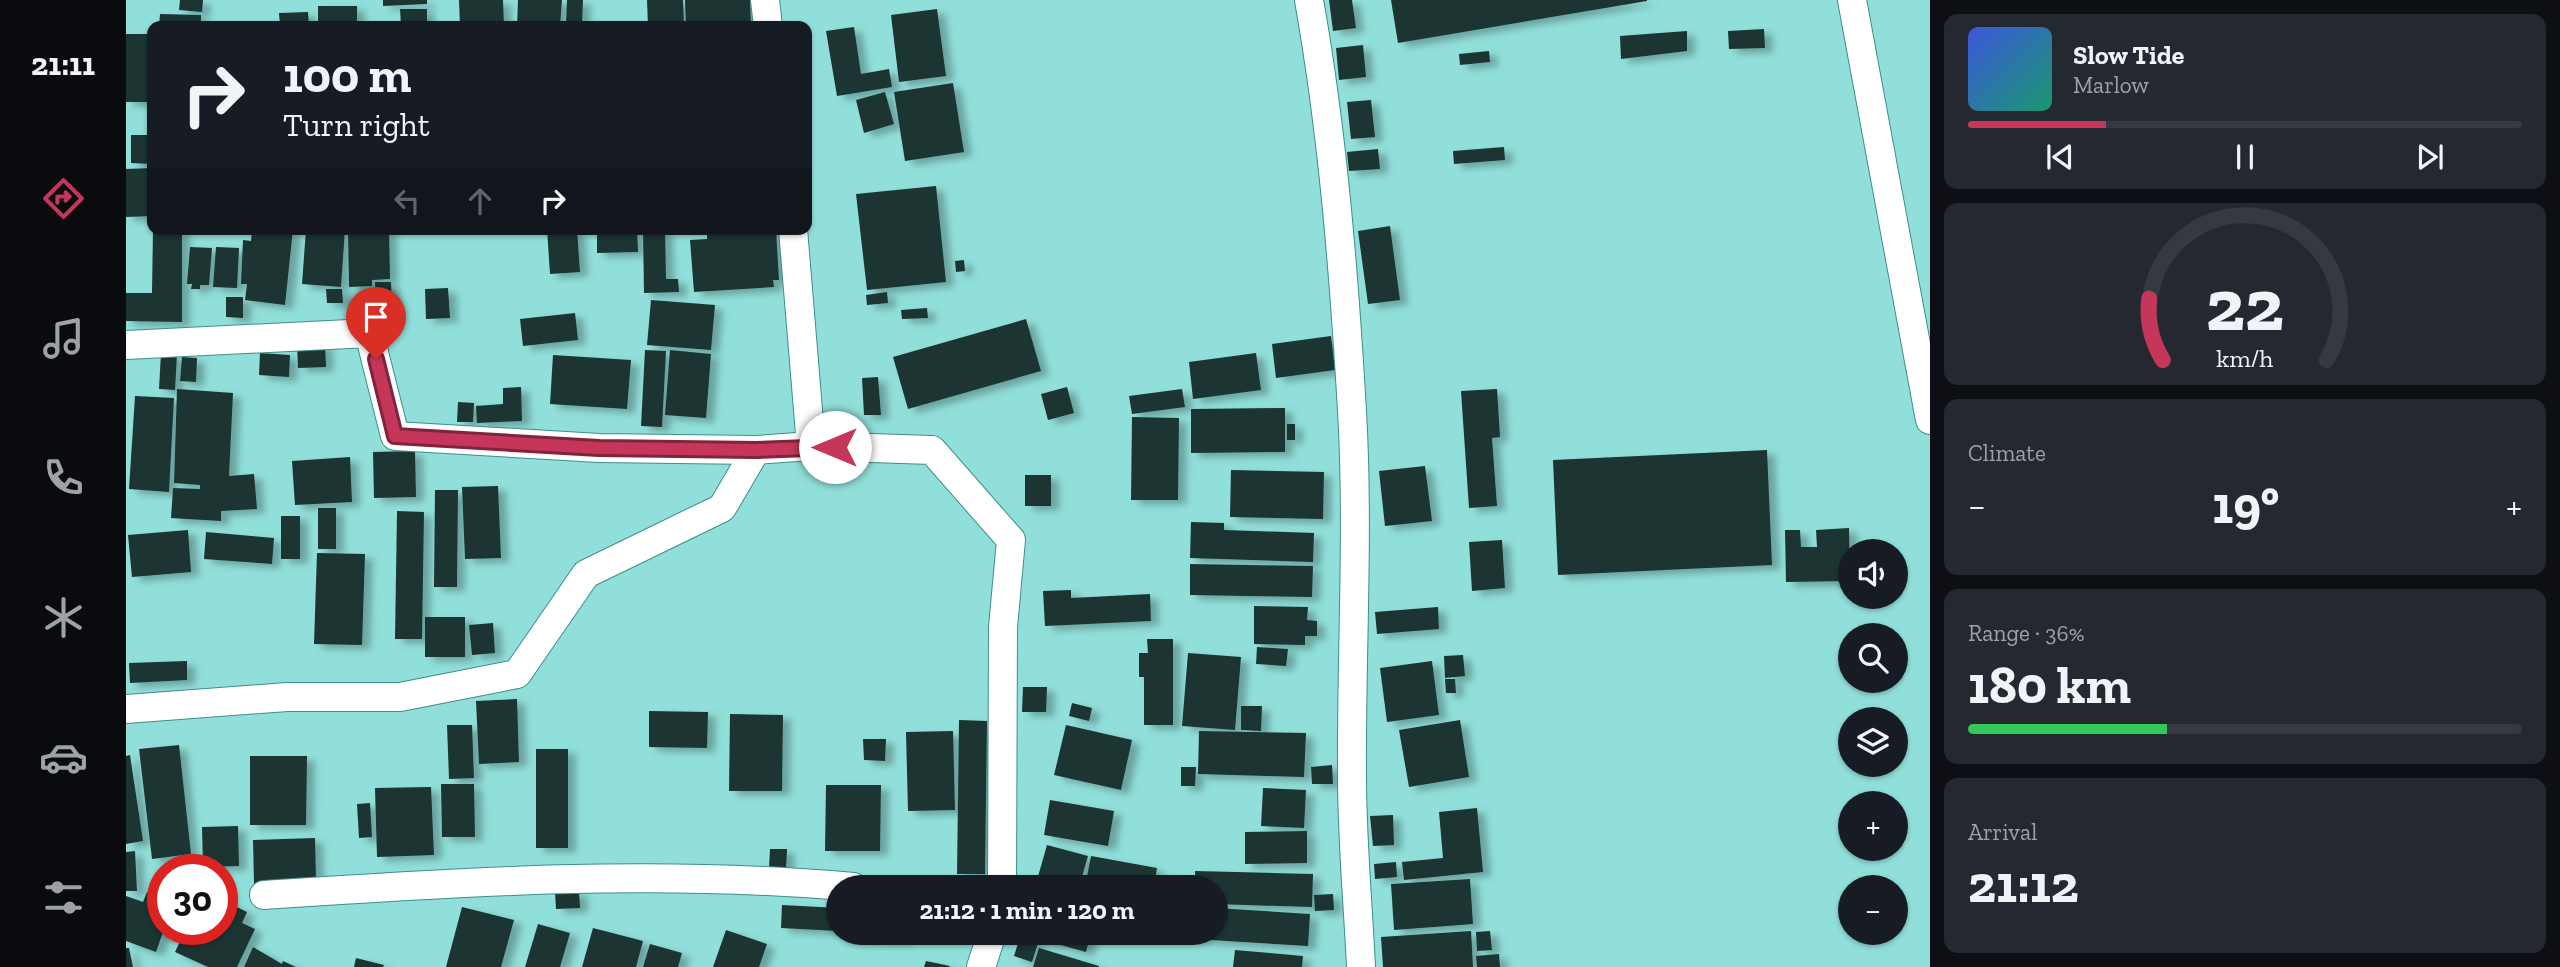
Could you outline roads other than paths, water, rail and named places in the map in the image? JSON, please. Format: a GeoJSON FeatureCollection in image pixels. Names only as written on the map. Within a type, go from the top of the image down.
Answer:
{"type":"FeatureCollection","features":[{"type":"Feature","properties":{"kind":"street"},"geometry":{"type":"LineString","coordinates":[[765,0],[767,21]]}},
{"type":"Feature","properties":{"kind":"street"},"geometry":{"type":"LineString","coordinates":[[1309,0],[1327,127],[1352,413],[1352,778],[1361,967]]}},
{"type":"Feature","properties":{"kind":"street"},"geometry":{"type":"LineString","coordinates":[[1852,0],[1930,421]]}},
{"type":"Feature","properties":{"kind":"street"},"geometry":{"type":"LineString","coordinates":[[793,235],[811,446]]}},
{"type":"Feature","properties":{"kind":"street"},"geometry":{"type":"LineString","coordinates":[[126,345],[369,333],[395,436],[599,448],[756,450],[811,446],[932,450],[1011,540],[1003,627],[1002,875]]}},
{"type":"Feature","properties":{"kind":"street"},"geometry":{"type":"LineString","coordinates":[[126,709],[287,697],[401,697],[517,674],[586,574],[722,508],[756,450]]}},
{"type":"Feature","properties":{"kind":"street"},"geometry":{"type":"LineString","coordinates":[[264,895],[503,879],[620,876],[826,886]]}},
{"type":"Feature","properties":{"kind":"street"},"geometry":{"type":"LineString","coordinates":[[981,967],[988,945]]}}]}
